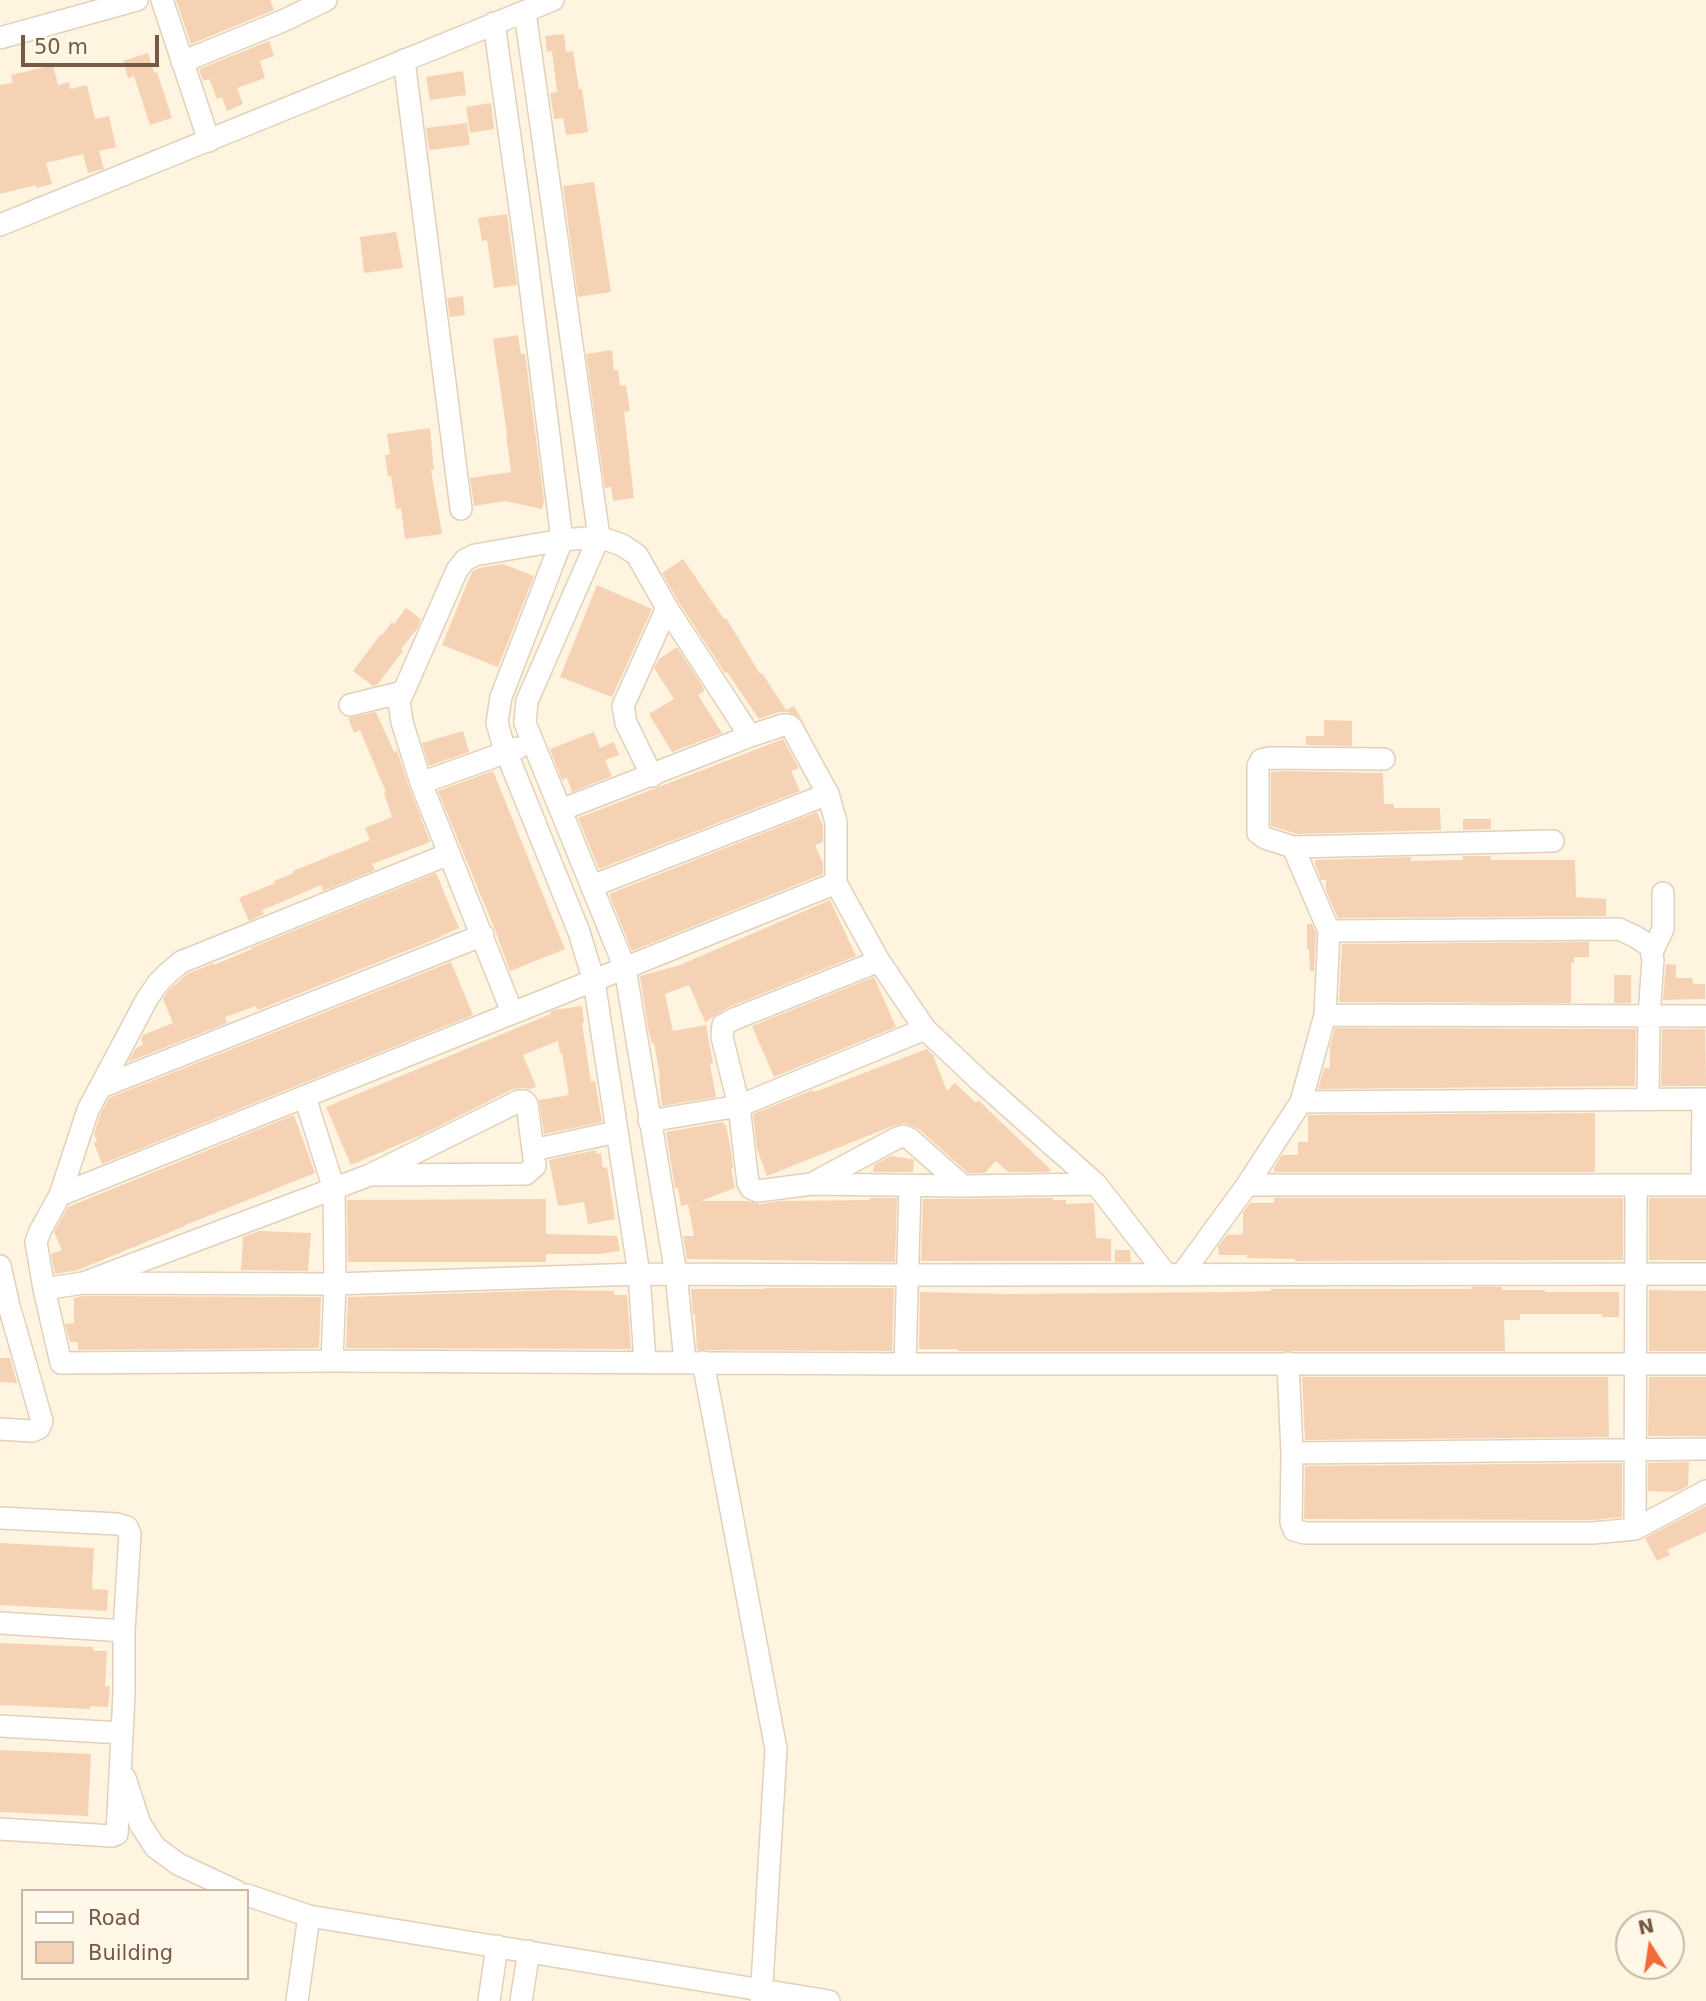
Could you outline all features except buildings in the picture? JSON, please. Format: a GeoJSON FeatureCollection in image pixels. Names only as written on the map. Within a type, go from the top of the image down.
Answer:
{"type":"FeatureCollection","features":[{"type":"Feature","properties":{"kind":"street"},"geometry":{"type":"LineString","coordinates":[[0,38],[137,0]]}},
{"type":"Feature","properties":{"kind":"street"},"geometry":{"type":"LineString","coordinates":[[162,0],[182,62],[201,143]]}},
{"type":"Feature","properties":{"kind":"street"},"geometry":{"type":"LineString","coordinates":[[182,62],[327,0]]}},
{"type":"Feature","properties":{"kind":"street"},"geometry":{"type":"LineString","coordinates":[[0,225],[553,0]]}},
{"type":"Feature","properties":{"kind":"street"},"geometry":{"type":"LineString","coordinates":[[524,12],[597,529],[527,701],[525,723],[625,968],[676,1274],[759,1655],[776,1749],[761,1995]]}},
{"type":"Feature","properties":{"kind":"street"},"geometry":{"type":"LineString","coordinates":[[494,23],[562,533],[501,697],[497,723],[579,932],[594,981],[639,1274],[645,1361]]}},
{"type":"Feature","properties":{"kind":"street"},"geometry":{"type":"LineString","coordinates":[[404,60],[461,509]]}},
{"type":"Feature","properties":{"kind":"street"},"geometry":{"type":"LineString","coordinates":[[511,144],[542,139]]}},
{"type":"Feature","properties":{"kind":"street"},"geometry":{"type":"LineString","coordinates":[[513,1012],[421,783],[402,722],[399,702],[457,570],[465,560],[475,555],[562,533],[597,529],[637,555],[667,608],[750,736]]}},
{"type":"Feature","properties":{"kind":"street"},"geometry":{"type":"LineString","coordinates":[[652,776],[626,723],[623,706],[667,608]]}},
{"type":"Feature","properties":{"kind":"street"},"geometry":{"type":"LineString","coordinates":[[350,705],[402,692]]}},
{"type":"Feature","properties":{"kind":"street"},"geometry":{"type":"LineString","coordinates":[[561,810],[750,736],[783,725],[792,728],[828,794],[836,822],[836,884],[879,961],[925,1030],[1096,1184],[1174,1274]]}},
{"type":"Feature","properties":{"kind":"street"},"geometry":{"type":"LineString","coordinates":[[421,783],[532,742]]}},
{"type":"Feature","properties":{"kind":"street"},"geometry":{"type":"LineString","coordinates":[[1384,759],[1261,760],[1258,766],[1258,833],[1293,847],[1553,841]]}},
{"type":"Feature","properties":{"kind":"street"},"geometry":{"type":"LineString","coordinates":[[592,887],[828,794]]}},
{"type":"Feature","properties":{"kind":"street"},"geometry":{"type":"LineString","coordinates":[[1174,1274],[1247,1185],[1301,1102],[1325,1015],[1329,931],[1293,847]]}},
{"type":"Feature","properties":{"kind":"street"},"geometry":{"type":"LineString","coordinates":[[0,1429],[32,1431],[41,1425],[10,1347],[32,1300],[36,1242],[60,1195],[88,1110],[158,983],[181,962],[449,853]]}},
{"type":"Feature","properties":{"kind":"street"},"geometry":{"type":"LineString","coordinates":[[60,1195],[836,884]]}},
{"type":"Feature","properties":{"kind":"street"},"geometry":{"type":"LineString","coordinates":[[1652,952],[1663,929],[1663,893]]}},
{"type":"Feature","properties":{"kind":"street"},"geometry":{"type":"LineString","coordinates":[[1329,931],[1619,929],[1647,943],[1653,960],[1648,1098]]}},
{"type":"Feature","properties":{"kind":"street"},"geometry":{"type":"LineString","coordinates":[[101,1087],[483,935]]}},
{"type":"Feature","properties":{"kind":"street"},"geometry":{"type":"LineString","coordinates":[[879,961],[723,1025],[722,1037],[739,1106],[748,1183],[751,1188],[758,1191],[811,1184],[1096,1184]]}},
{"type":"Feature","properties":{"kind":"street"},"geometry":{"type":"LineString","coordinates":[[1325,1015],[1706,1016]]}},
{"type":"Feature","properties":{"kind":"street"},"geometry":{"type":"LineString","coordinates":[[649,1121],[739,1106],[925,1030]]}},
{"type":"Feature","properties":{"kind":"street"},"geometry":{"type":"LineString","coordinates":[[305,1097],[334,1189],[335,1284],[332,1361]]}},
{"type":"Feature","properties":{"kind":"street"},"geometry":{"type":"LineString","coordinates":[[1247,1185],[1704,1185],[1704,1099],[1301,1102]]}},
{"type":"Feature","properties":{"kind":"street"},"geometry":{"type":"LineString","coordinates":[[32,1300],[370,1175],[519,1101],[527,1104],[535,1166],[526,1174],[370,1175]]}},
{"type":"Feature","properties":{"kind":"street"},"geometry":{"type":"LineString","coordinates":[[533,1150],[616,1132]]}},
{"type":"Feature","properties":{"kind":"street"},"geometry":{"type":"LineString","coordinates":[[811,1184],[903,1136],[910,1139],[963,1186]]}},
{"type":"Feature","properties":{"kind":"street"},"geometry":{"type":"LineString","coordinates":[[1635,1530],[1636,1185]]}},
{"type":"Feature","properties":{"kind":"street"},"geometry":{"type":"LineString","coordinates":[[905,1364],[910,1186]]}},
{"type":"Feature","properties":{"kind":"street"},"geometry":{"type":"LineString","coordinates":[[0,1266],[32,1300],[64,1364],[332,1361],[1706,1364]]}},
{"type":"Feature","properties":{"kind":"street"},"geometry":{"type":"LineString","coordinates":[[83,1283],[335,1284],[639,1274],[1706,1274]]}},
{"type":"Feature","properties":{"kind":"street"},"geometry":{"type":"LineString","coordinates":[[1288,1363],[1292,1453],[1291,1522],[1294,1530],[1305,1533],[1593,1533],[1635,1530],[1706,1490]]}},
{"type":"Feature","properties":{"kind":"street"},"geometry":{"type":"LineString","coordinates":[[1292,1453],[1706,1449]]}},
{"type":"Feature","properties":{"kind":"street"},"geometry":{"type":"LineString","coordinates":[[0,1518],[117,1524],[127,1527],[130,1534],[117,1834],[0,1829]]}},
{"type":"Feature","properties":{"kind":"street"},"geometry":{"type":"LineString","coordinates":[[0,1623],[124,1631]]}},
{"type":"Feature","properties":{"kind":"street"},"geometry":{"type":"LineString","coordinates":[[0,1726],[122,1733]]}},
{"type":"Feature","properties":{"kind":"street"},"geometry":{"type":"LineString","coordinates":[[120,1766],[140,1824],[155,1847],[178,1864],[232,1889]]}},
{"type":"Feature","properties":{"kind":"street"},"geometry":{"type":"LineString","coordinates":[[248,1895],[309,1916],[529,1951],[732,1993],[828,2001]]}},
{"type":"Feature","properties":{"kind":"street"},"geometry":{"type":"LineString","coordinates":[[297,2001],[309,1916]]}},
{"type":"Feature","properties":{"kind":"street"},"geometry":{"type":"LineString","coordinates":[[489,2001],[498,1946]]}},
{"type":"Feature","properties":{"kind":"street"},"geometry":{"type":"LineString","coordinates":[[521,2001],[529,1951]]}}]}
